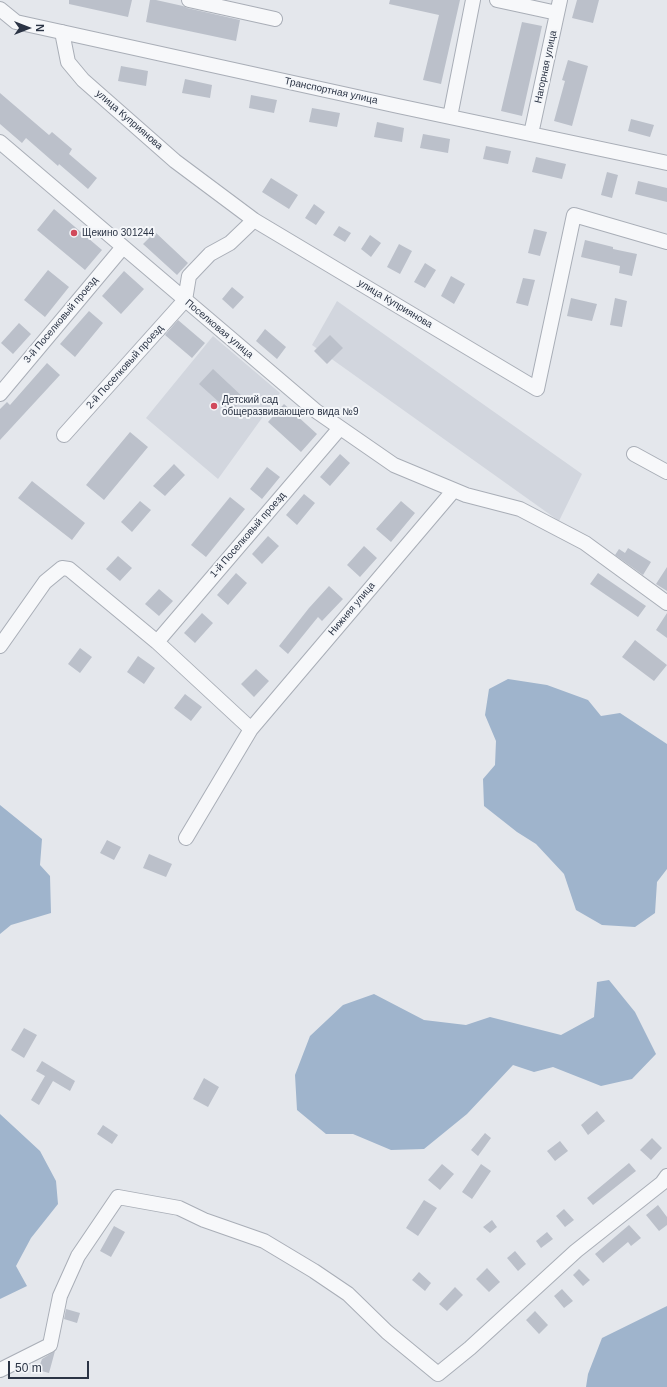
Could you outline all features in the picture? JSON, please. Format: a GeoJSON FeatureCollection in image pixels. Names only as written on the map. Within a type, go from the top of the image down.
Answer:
{"type":"FeatureCollection","features":[{"type":"Feature","properties":{"kind":"street"},"geometry":{"type":"LineString","coordinates":[[189,0],[275,19]]}},
{"type":"Feature","properties":{"kind":"street"},"geometry":{"type":"LineString","coordinates":[[450,117],[473,0]]}},
{"type":"Feature","properties":{"kind":"street"},"geometry":{"type":"LineString","coordinates":[[497,0],[559,7]]}},
{"type":"Feature","properties":{"kind":"street","name":"Нагорная улица"},"geometry":{"type":"LineString","coordinates":[[531,134],[559,7]]}},
{"type":"Feature","properties":{"kind":"street","name":"Транспортная улица"},"geometry":{"type":"LineString","coordinates":[[0,9],[16,22],[667,163]]}},
{"type":"Feature","properties":{"kind":"street","name":"улица Куприянова"},"geometry":{"type":"LineString","coordinates":[[62,32],[68,62],[83,80],[175,161],[254,220],[537,389],[574,215],[667,242]]}},
{"type":"Feature","properties":{"kind":"street","name":"Поселковая улица"},"geometry":{"type":"LineString","coordinates":[[0,142],[316,412],[394,465],[454,490],[520,509],[585,543],[667,603]]}},
{"type":"Feature","properties":{"kind":"street"},"geometry":{"type":"LineString","coordinates":[[185,300],[188,276],[210,254],[230,243],[254,220]]}},
{"type":"Feature","properties":{"kind":"street","name":"3-й Поселковый проезд"},"geometry":{"type":"LineString","coordinates":[[0,394],[122,247]]}},
{"type":"Feature","properties":{"kind":"street","name":"2-й Поселковый проезд"},"geometry":{"type":"LineString","coordinates":[[64,435],[185,300]]}},
{"type":"Feature","properties":{"kind":"street","name":"1-й Поселковый проезд"},"geometry":{"type":"LineString","coordinates":[[156,642],[340,428]]}},
{"type":"Feature","properties":{"kind":"street"},"geometry":{"type":"LineString","coordinates":[[634,454],[667,472]]}},
{"type":"Feature","properties":{"kind":"street","name":"Нижняя улица"},"geometry":{"type":"LineString","coordinates":[[186,838],[251,729],[454,490]]}},
{"type":"Feature","properties":{"kind":"street"},"geometry":{"type":"LineString","coordinates":[[0,646],[45,582],[62,568],[69,569],[156,642],[251,729]]}},
{"type":"Feature","properties":{"kind":"street"},"geometry":{"type":"LineString","coordinates":[[0,1370],[50,1344],[60,1296],[78,1256],[118,1196],[179,1208],[204,1220],[264,1241],[314,1271],[348,1294],[387,1332],[438,1374],[470,1348],[576,1251],[662,1183],[667,1176]]}},
{"type":"Feature","properties":{"kind":"shaded area"},"geometry":{"type":"Polygon","coordinates":[[[337,301],[582,474],[559,521],[312,345],[337,301]]]}},
{"type":"Feature","properties":{"kind":"shaded area","name":"Детский сад общеразвивающего вида №9"},"geometry":{"type":"Polygon","coordinates":[[[213,336],[280,393],[218,479],[146,418],[213,336]]]}},
{"type":"Feature","properties":{"kind":"water"},"geometry":{"type":"Polygon","coordinates":[[[508,679],[547,685],[588,700],[601,716],[620,713],[667,744],[667,869],[657,882],[655,913],[635,927],[602,925],[576,910],[564,874],[536,844],[517,832],[484,806],[483,779],[495,765],[496,741],[485,715],[489,689],[508,679]]]}},
{"type":"Feature","properties":{"kind":"water"},"geometry":{"type":"Polygon","coordinates":[[[0,805],[42,839],[40,865],[50,876],[51,913],[11,925],[0,934],[0,805]]]}},
{"type":"Feature","properties":{"kind":"water"},"geometry":{"type":"Polygon","coordinates":[[[609,980],[635,1012],[656,1054],[632,1079],[601,1086],[553,1067],[534,1072],[513,1065],[467,1114],[424,1149],[391,1150],[353,1134],[326,1134],[297,1110],[295,1075],[310,1036],[343,1005],[374,994],[424,1020],[466,1025],[490,1017],[561,1035],[594,1017],[597,982],[609,980]]]}},
{"type":"Feature","properties":{"kind":"water"},"geometry":{"type":"Polygon","coordinates":[[[0,1114],[40,1151],[56,1181],[58,1204],[31,1238],[16,1266],[27,1286],[0,1299],[0,1114]]]}},
{"type":"Feature","properties":{"kind":"water"},"geometry":{"type":"Polygon","coordinates":[[[667,1306],[667,1387],[586,1387],[588,1374],[602,1338],[667,1306]]]}},
{"type":"Feature","properties":{"kind":"building"},"geometry":{"type":"Polygon","coordinates":[[[69,0],[132,0],[128,17],[69,4],[69,0]]]}},
{"type":"Feature","properties":{"kind":"building"},"geometry":{"type":"Polygon","coordinates":[[[150,0],[183,6],[240,20],[236,41],[146,22],[150,0]]]}},
{"type":"Feature","properties":{"kind":"building"},"geometry":{"type":"Polygon","coordinates":[[[390,0],[460,0],[441,84],[423,80],[439,15],[389,4],[390,0]]]}},
{"type":"Feature","properties":{"kind":"building"},"geometry":{"type":"Polygon","coordinates":[[[577,0],[599,0],[593,23],[572,18],[577,0]]]}},
{"type":"Feature","properties":{"kind":"building"},"geometry":{"type":"Polygon","coordinates":[[[522,22],[542,26],[522,116],[501,111],[522,22]]]}},
{"type":"Feature","properties":{"kind":"building"},"geometry":{"type":"Polygon","coordinates":[[[568,60],[588,66],[572,126],[554,121],[565,81],[562,80],[568,60]]]}},
{"type":"Feature","properties":{"kind":"building"},"geometry":{"type":"Polygon","coordinates":[[[121,66],[148,71],[146,86],[118,81],[121,66]]]}},
{"type":"Feature","properties":{"kind":"building"},"geometry":{"type":"Polygon","coordinates":[[[185,79],[212,85],[210,98],[182,93],[185,79]]]}},
{"type":"Feature","properties":{"kind":"building"},"geometry":{"type":"Polygon","coordinates":[[[0,93],[49,135],[52,132],[72,149],[69,154],[97,178],[88,189],[59,164],[58,166],[26,138],[22,143],[0,124],[0,93]]]}},
{"type":"Feature","properties":{"kind":"building"},"geometry":{"type":"Polygon","coordinates":[[[251,95],[277,100],[274,113],[249,108],[251,95]]]}},
{"type":"Feature","properties":{"kind":"building"},"geometry":{"type":"Polygon","coordinates":[[[312,108],[340,113],[337,127],[309,122],[312,108]]]}},
{"type":"Feature","properties":{"kind":"building"},"geometry":{"type":"Polygon","coordinates":[[[631,119],[654,125],[650,137],[628,131],[631,119]]]}},
{"type":"Feature","properties":{"kind":"building"},"geometry":{"type":"Polygon","coordinates":[[[377,122],[404,128],[402,142],[374,137],[377,122]]]}},
{"type":"Feature","properties":{"kind":"building"},"geometry":{"type":"Polygon","coordinates":[[[423,134],[450,139],[448,153],[420,148],[423,134]]]}},
{"type":"Feature","properties":{"kind":"building"},"geometry":{"type":"Polygon","coordinates":[[[486,146],[511,151],[508,164],[483,159],[486,146]]]}},
{"type":"Feature","properties":{"kind":"building"},"geometry":{"type":"Polygon","coordinates":[[[536,157],[566,164],[562,179],[532,172],[536,157]]]}},
{"type":"Feature","properties":{"kind":"building"},"geometry":{"type":"Polygon","coordinates":[[[607,172],[618,175],[612,198],[601,195],[607,172]]]}},
{"type":"Feature","properties":{"kind":"building"},"geometry":{"type":"Polygon","coordinates":[[[271,178],[298,195],[289,209],[262,192],[271,178]]]}},
{"type":"Feature","properties":{"kind":"building"},"geometry":{"type":"Polygon","coordinates":[[[638,181],[667,188],[667,202],[635,194],[638,181]]]}},
{"type":"Feature","properties":{"kind":"building"},"geometry":{"type":"Polygon","coordinates":[[[314,204],[325,212],[316,225],[305,218],[314,204]]]}},
{"type":"Feature","properties":{"kind":"building"},"geometry":{"type":"Polygon","coordinates":[[[54,209],[102,250],[85,270],[37,230],[54,209]]]}},
{"type":"Feature","properties":{"kind":"building"},"geometry":{"type":"Polygon","coordinates":[[[339,226],[351,233],[345,242],[333,235],[339,226]]]}},
{"type":"Feature","properties":{"kind":"building"},"geometry":{"type":"Polygon","coordinates":[[[534,229],[547,232],[540,256],[528,253],[534,229]]]}},
{"type":"Feature","properties":{"kind":"building"},"geometry":{"type":"Polygon","coordinates":[[[155,232],[188,263],[177,275],[143,244],[155,232]]]}},
{"type":"Feature","properties":{"kind":"building"},"geometry":{"type":"Polygon","coordinates":[[[370,235],[381,243],[371,257],[361,249],[370,235]]]}},
{"type":"Feature","properties":{"kind":"building"},"geometry":{"type":"Polygon","coordinates":[[[585,240],[613,247],[613,249],[637,254],[632,276],[619,273],[620,266],[581,257],[585,240]]]}},
{"type":"Feature","properties":{"kind":"building"},"geometry":{"type":"Polygon","coordinates":[[[399,244],[412,251],[400,274],[387,267],[399,244]]]}},
{"type":"Feature","properties":{"kind":"building"},"geometry":{"type":"Polygon","coordinates":[[[425,263],[436,270],[425,288],[414,282],[425,263]]]}},
{"type":"Feature","properties":{"kind":"building"},"geometry":{"type":"Polygon","coordinates":[[[48,270],[69,287],[45,317],[24,300],[48,270]]]}},
{"type":"Feature","properties":{"kind":"building"},"geometry":{"type":"Polygon","coordinates":[[[124,271],[144,289],[121,314],[102,296],[124,271]]]}},
{"type":"Feature","properties":{"kind":"building"},"geometry":{"type":"Polygon","coordinates":[[[451,276],[465,284],[454,304],[441,296],[451,276]]]}},
{"type":"Feature","properties":{"kind":"building"},"geometry":{"type":"Polygon","coordinates":[[[523,278],[535,280],[528,306],[516,303],[523,278]]]}},
{"type":"Feature","properties":{"kind":"building"},"geometry":{"type":"Polygon","coordinates":[[[232,287],[244,297],[233,309],[222,299],[232,287]]]}},
{"type":"Feature","properties":{"kind":"building"},"geometry":{"type":"Polygon","coordinates":[[[571,298],[597,304],[592,321],[567,316],[571,298]]]}},
{"type":"Feature","properties":{"kind":"building"},"geometry":{"type":"Polygon","coordinates":[[[615,298],[627,301],[622,327],[610,325],[615,298]]]}},
{"type":"Feature","properties":{"kind":"building"},"geometry":{"type":"Polygon","coordinates":[[[89,311],[103,323],[75,357],[60,344],[89,311]]]}},
{"type":"Feature","properties":{"kind":"building"},"geometry":{"type":"Polygon","coordinates":[[[178,320],[205,343],[192,358],[165,335],[178,320]]]}},
{"type":"Feature","properties":{"kind":"building"},"geometry":{"type":"Polygon","coordinates":[[[19,323],[31,334],[13,354],[1,343],[19,323]]]}},
{"type":"Feature","properties":{"kind":"building"},"geometry":{"type":"Polygon","coordinates":[[[265,329],[286,347],[277,359],[256,341],[265,329]]]}},
{"type":"Feature","properties":{"kind":"building"},"geometry":{"type":"Polygon","coordinates":[[[330,335],[343,348],[327,364],[314,351],[330,335]]]}},
{"type":"Feature","properties":{"kind":"building"},"geometry":{"type":"Polygon","coordinates":[[[47,363],[60,375],[0,440],[0,409],[7,402],[10,405],[47,363]]]}},
{"type":"Feature","properties":{"kind":"building"},"geometry":{"type":"Polygon","coordinates":[[[213,369],[244,398],[230,412],[199,384],[213,369]]]}},
{"type":"Feature","properties":{"kind":"building"},"geometry":{"type":"Polygon","coordinates":[[[284,404],[317,434],[301,452],[268,422],[284,404]]]}},
{"type":"Feature","properties":{"kind":"building"},"geometry":{"type":"Polygon","coordinates":[[[130,432],[148,447],[104,500],[86,485],[130,432]]]}},
{"type":"Feature","properties":{"kind":"building"},"geometry":{"type":"Polygon","coordinates":[[[340,454],[350,463],[330,486],[320,477],[340,454]]]}},
{"type":"Feature","properties":{"kind":"building"},"geometry":{"type":"Polygon","coordinates":[[[174,464],[185,475],[165,496],[153,486],[174,464]]]}},
{"type":"Feature","properties":{"kind":"building"},"geometry":{"type":"Polygon","coordinates":[[[267,467],[280,477],[262,499],[250,489],[267,467]]]}},
{"type":"Feature","properties":{"kind":"building"},"geometry":{"type":"Polygon","coordinates":[[[32,481],[85,523],[72,540],[18,498],[32,481]]]}},
{"type":"Feature","properties":{"kind":"building"},"geometry":{"type":"Polygon","coordinates":[[[304,494],[315,503],[297,525],[286,515],[304,494]]]}},
{"type":"Feature","properties":{"kind":"building"},"geometry":{"type":"Polygon","coordinates":[[[230,497],[245,509],[206,557],[191,545],[230,497]]]}},
{"type":"Feature","properties":{"kind":"building"},"geometry":{"type":"Polygon","coordinates":[[[140,501],[151,510],[132,532],[121,522],[140,501]]]}},
{"type":"Feature","properties":{"kind":"building"},"geometry":{"type":"Polygon","coordinates":[[[401,501],[415,513],[391,542],[376,529],[401,501]]]}},
{"type":"Feature","properties":{"kind":"building"},"geometry":{"type":"Polygon","coordinates":[[[268,536],[279,546],[262,564],[252,554],[268,536]]]}},
{"type":"Feature","properties":{"kind":"building"},"geometry":{"type":"Polygon","coordinates":[[[364,546],[377,558],[360,577],[347,565],[364,546]]]}},
{"type":"Feature","properties":{"kind":"building"},"geometry":{"type":"Polygon","coordinates":[[[628,548],[651,562],[643,575],[615,555],[619,549],[625,553],[628,548]]]}},
{"type":"Feature","properties":{"kind":"building"},"geometry":{"type":"Polygon","coordinates":[[[118,556],[132,568],[120,581],[106,569],[118,556]]]}},
{"type":"Feature","properties":{"kind":"building"},"geometry":{"type":"Polygon","coordinates":[[[667,567],[667,591],[656,584],[667,567]]]}},
{"type":"Feature","properties":{"kind":"building"},"geometry":{"type":"Polygon","coordinates":[[[236,573],[247,583],[228,605],[217,595],[236,573]]]}},
{"type":"Feature","properties":{"kind":"building"},"geometry":{"type":"Polygon","coordinates":[[[598,573],[646,606],[638,617],[590,584],[598,573]]]}},
{"type":"Feature","properties":{"kind":"building"},"geometry":{"type":"Polygon","coordinates":[[[329,586],[343,599],[322,621],[318,617],[288,654],[279,646],[309,608],[329,586]]]}},
{"type":"Feature","properties":{"kind":"building"},"geometry":{"type":"Polygon","coordinates":[[[159,589],[173,601],[159,616],[145,604],[159,589]]]}},
{"type":"Feature","properties":{"kind":"building"},"geometry":{"type":"Polygon","coordinates":[[[202,613],[213,623],[195,643],[184,633],[202,613]]]}},
{"type":"Feature","properties":{"kind":"building"},"geometry":{"type":"Polygon","coordinates":[[[667,613],[667,638],[656,630],[667,613]]]}},
{"type":"Feature","properties":{"kind":"building"},"geometry":{"type":"Polygon","coordinates":[[[635,640],[667,665],[654,681],[622,657],[635,640]]]}},
{"type":"Feature","properties":{"kind":"building"},"geometry":{"type":"Polygon","coordinates":[[[80,648],[92,657],[80,673],[68,664],[80,648]]]}},
{"type":"Feature","properties":{"kind":"building"},"geometry":{"type":"Polygon","coordinates":[[[138,656],[155,668],[144,684],[127,672],[138,656]]]}},
{"type":"Feature","properties":{"kind":"building"},"geometry":{"type":"Polygon","coordinates":[[[256,669],[269,681],[254,697],[241,684],[256,669]]]}},
{"type":"Feature","properties":{"kind":"building"},"geometry":{"type":"Polygon","coordinates":[[[185,694],[202,707],[191,721],[174,708],[185,694]]]}},
{"type":"Feature","properties":{"kind":"building"},"geometry":{"type":"Polygon","coordinates":[[[107,840],[121,847],[114,860],[100,853],[107,840]]]}},
{"type":"Feature","properties":{"kind":"building"},"geometry":{"type":"Polygon","coordinates":[[[149,854],[172,864],[166,877],[143,868],[149,854]]]}},
{"type":"Feature","properties":{"kind":"building"},"geometry":{"type":"Polygon","coordinates":[[[24,1028],[37,1035],[24,1058],[11,1050],[24,1028]]]}},
{"type":"Feature","properties":{"kind":"building"},"geometry":{"type":"Polygon","coordinates":[[[42,1061],[75,1081],[70,1091],[53,1081],[39,1105],[31,1100],[45,1076],[36,1071],[42,1061]]]}},
{"type":"Feature","properties":{"kind":"building"},"geometry":{"type":"Polygon","coordinates":[[[204,1078],[219,1087],[208,1107],[193,1099],[204,1078]]]}},
{"type":"Feature","properties":{"kind":"building"},"geometry":{"type":"Polygon","coordinates":[[[597,1111],[605,1121],[588,1135],[581,1125],[597,1111]]]}},
{"type":"Feature","properties":{"kind":"building"},"geometry":{"type":"Polygon","coordinates":[[[103,1125],[118,1135],[112,1144],[97,1134],[103,1125]]]}},
{"type":"Feature","properties":{"kind":"building"},"geometry":{"type":"Polygon","coordinates":[[[485,1133],[491,1138],[478,1156],[471,1150],[485,1133]]]}},
{"type":"Feature","properties":{"kind":"building"},"geometry":{"type":"Polygon","coordinates":[[[652,1138],[662,1148],[651,1160],[640,1150],[652,1138]]]}},
{"type":"Feature","properties":{"kind":"building"},"geometry":{"type":"Polygon","coordinates":[[[560,1141],[568,1151],[555,1161],[547,1151],[560,1141]]]}},
{"type":"Feature","properties":{"kind":"building"},"geometry":{"type":"Polygon","coordinates":[[[629,1163],[636,1171],[593,1205],[587,1198],[629,1163]]]}},
{"type":"Feature","properties":{"kind":"building"},"geometry":{"type":"Polygon","coordinates":[[[442,1164],[454,1174],[440,1190],[428,1180],[442,1164]]]}},
{"type":"Feature","properties":{"kind":"building"},"geometry":{"type":"Polygon","coordinates":[[[481,1164],[491,1171],[472,1199],[462,1192],[481,1164]]]}},
{"type":"Feature","properties":{"kind":"building"},"geometry":{"type":"Polygon","coordinates":[[[424,1200],[437,1208],[418,1236],[406,1228],[424,1200]]]}},
{"type":"Feature","properties":{"kind":"building"},"geometry":{"type":"Polygon","coordinates":[[[658,1205],[667,1217],[667,1225],[659,1231],[646,1215],[658,1205]]]}},
{"type":"Feature","properties":{"kind":"building"},"geometry":{"type":"Polygon","coordinates":[[[564,1209],[574,1220],[565,1227],[556,1216],[564,1209]]]}},
{"type":"Feature","properties":{"kind":"building"},"geometry":{"type":"Polygon","coordinates":[[[492,1220],[497,1227],[490,1233],[483,1227],[492,1220]]]}},
{"type":"Feature","properties":{"kind":"building"},"geometry":{"type":"Polygon","coordinates":[[[629,1225],[641,1238],[631,1246],[628,1242],[603,1263],[595,1254],[629,1225]]]}},
{"type":"Feature","properties":{"kind":"building"},"geometry":{"type":"Polygon","coordinates":[[[114,1226],[125,1232],[111,1257],[100,1251],[114,1226]]]}},
{"type":"Feature","properties":{"kind":"building"},"geometry":{"type":"Polygon","coordinates":[[[547,1232],[553,1239],[541,1248],[536,1241],[547,1232]]]}},
{"type":"Feature","properties":{"kind":"building"},"geometry":{"type":"Polygon","coordinates":[[[515,1251],[526,1264],[518,1271],[507,1258],[515,1251]]]}},
{"type":"Feature","properties":{"kind":"building"},"geometry":{"type":"Polygon","coordinates":[[[487,1268],[500,1282],[489,1292],[476,1279],[487,1268]]]}},
{"type":"Feature","properties":{"kind":"building"},"geometry":{"type":"Polygon","coordinates":[[[579,1269],[590,1280],[583,1286],[573,1275],[579,1269]]]}},
{"type":"Feature","properties":{"kind":"building"},"geometry":{"type":"Polygon","coordinates":[[[419,1272],[431,1283],[425,1291],[412,1280],[419,1272]]]}},
{"type":"Feature","properties":{"kind":"building"},"geometry":{"type":"Polygon","coordinates":[[[455,1287],[463,1295],[447,1311],[439,1304],[455,1287]]]}},
{"type":"Feature","properties":{"kind":"building"},"geometry":{"type":"Polygon","coordinates":[[[562,1289],[573,1301],[564,1308],[554,1296],[562,1289]]]}},
{"type":"Feature","properties":{"kind":"building"},"geometry":{"type":"Polygon","coordinates":[[[66,1309],[80,1313],[77,1323],[64,1319],[66,1309]]]}},
{"type":"Feature","properties":{"kind":"building"},"geometry":{"type":"Polygon","coordinates":[[[535,1311],[548,1325],[539,1334],[526,1320],[535,1311]]]}},
{"type":"Feature","properties":{"kind":"building"},"geometry":{"type":"Polygon","coordinates":[[[55,1351],[49,1373],[38,1370],[42,1359],[55,1351]]]}},
{"type":"Feature","properties":{"kind":"place","name":"Щекино 301244"},"geometry":{"type":"Point","coordinates":[74,233]}},
{"type":"Feature","properties":{"kind":"place","name":"Детский сад общеразвивающего вида №9"},"geometry":{"type":"Point","coordinates":[214,406]}}]}
